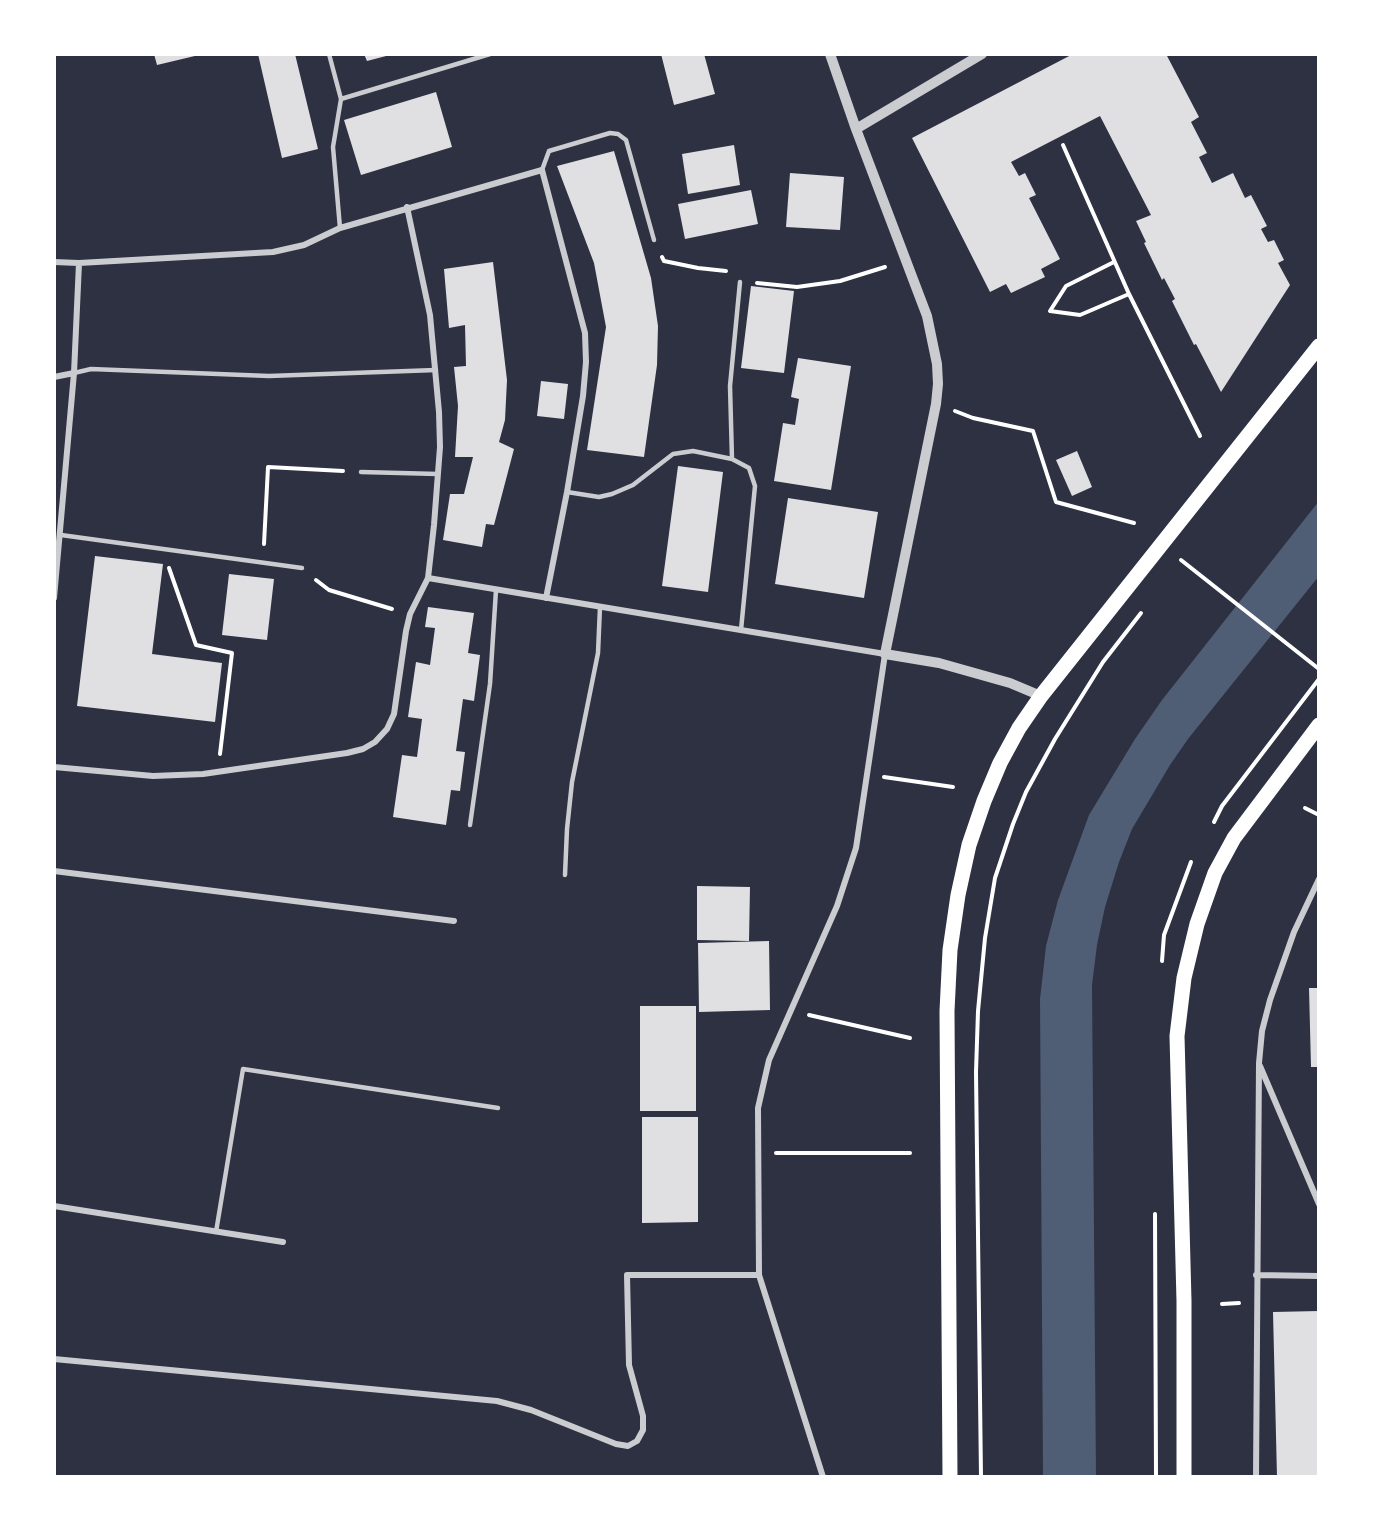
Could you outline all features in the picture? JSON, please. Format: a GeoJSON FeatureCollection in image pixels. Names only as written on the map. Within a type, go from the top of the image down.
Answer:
{"type":"FeatureCollection","features":[{"type":"Feature","properties":{"kind":"main road"},"geometry":{"type":"LineString","coordinates":[[950,1477],[947,1011],[950,950],[969,845],[1000,763],[1041,696],[1319,346]]}},
{"type":"Feature","properties":{"kind":"main road"},"geometry":{"type":"LineString","coordinates":[[1184,1477],[1184,1301],[1178,1036],[1184,978],[1201,914],[1215,873],[1234,838],[1319,725]]}},
{"type":"Feature","properties":{"kind":"street"},"geometry":{"type":"LineString","coordinates":[[823,1477],[759,1275],[758,1108],[769,1060],[837,906],[856,848],[885,654],[938,384],[930,327],[830,54]]}},
{"type":"Feature","properties":{"kind":"street"},"geometry":{"type":"LineString","coordinates":[[856,129],[982,54]]}},
{"type":"Feature","properties":{"kind":"street"},"geometry":{"type":"LineString","coordinates":[[54,262],[79,263],[273,252],[304,245],[340,228],[407,207],[542,170],[585,333],[586,362],[583,396],[567,492],[546,598]]}},
{"type":"Feature","properties":{"kind":"street"},"geometry":{"type":"LineString","coordinates":[[54,767],[153,776],[218,772],[363,749],[375,742],[387,729],[394,714],[410,614],[428,578],[438,474],[439,412],[430,315],[407,207]]}},
{"type":"Feature","properties":{"kind":"street"},"geometry":{"type":"LineString","coordinates":[[54,598],[74,373],[79,263]]}},
{"type":"Feature","properties":{"kind":"street"},"geometry":{"type":"LineString","coordinates":[[54,377],[74,373]]}},
{"type":"Feature","properties":{"kind":"street"},"geometry":{"type":"LineString","coordinates":[[428,578],[939,663],[1010,683],[1041,696]]}},
{"type":"Feature","properties":{"kind":"street"},"geometry":{"type":"LineString","coordinates":[[54,871],[454,921]]}},
{"type":"Feature","properties":{"kind":"street"},"geometry":{"type":"LineString","coordinates":[[1256,1477],[1256,1275],[1259,1063],[1262,1031],[1270,1000],[1294,932],[1319,879]]}},
{"type":"Feature","properties":{"kind":"street"},"geometry":{"type":"LineString","coordinates":[[1259,1063],[1319,1204]]}},
{"type":"Feature","properties":{"kind":"street"},"geometry":{"type":"LineString","coordinates":[[54,1206],[283,1242]]}},
{"type":"Feature","properties":{"kind":"street"},"geometry":{"type":"LineString","coordinates":[[54,1359],[497,1401],[531,1410],[616,1444],[628,1446],[637,1441],[643,1430],[643,1416],[629,1365],[627,1275],[759,1275]]}},
{"type":"Feature","properties":{"kind":"street"},"geometry":{"type":"LineString","coordinates":[[1256,1275],[1319,1276]]}},
{"type":"Feature","properties":{"kind":"lane"},"geometry":{"type":"LineString","coordinates":[[329,54],[341,99],[333,147],[340,228]]}},
{"type":"Feature","properties":{"kind":"lane"},"geometry":{"type":"LineString","coordinates":[[341,99],[490,54]]}},
{"type":"Feature","properties":{"kind":"lane"},"geometry":{"type":"LineString","coordinates":[[542,170],[549,151],[610,133],[618,134],[626,140],[654,240]]}},
{"type":"Feature","properties":{"kind":"lane"},"geometry":{"type":"LineString","coordinates":[[732,459],[730,386],[740,282]]}},
{"type":"Feature","properties":{"kind":"lane"},"geometry":{"type":"LineString","coordinates":[[74,373],[91,369],[269,376],[436,370]]}},
{"type":"Feature","properties":{"kind":"lane"},"geometry":{"type":"LineString","coordinates":[[567,492],[599,497],[612,494],[633,485],[673,454],[693,451],[732,459],[748,468],[755,486],[741,630]]}},
{"type":"Feature","properties":{"kind":"lane"},"geometry":{"type":"LineString","coordinates":[[361,472],[438,474]]}},
{"type":"Feature","properties":{"kind":"lane"},"geometry":{"type":"LineString","coordinates":[[61,535],[302,568]]}},
{"type":"Feature","properties":{"kind":"lane"},"geometry":{"type":"LineString","coordinates":[[470,825],[490,684],[496,590]]}},
{"type":"Feature","properties":{"kind":"lane"},"geometry":{"type":"LineString","coordinates":[[564,876],[572,782],[598,653],[600,607]]}},
{"type":"Feature","properties":{"kind":"lane"},"geometry":{"type":"LineString","coordinates":[[216,1233],[243,1069],[498,1108]]}},
{"type":"Feature","properties":{"kind":"path"},"geometry":{"type":"LineString","coordinates":[[1063,145],[1129,294],[1200,436]]}},
{"type":"Feature","properties":{"kind":"path"},"geometry":{"type":"LineString","coordinates":[[654,240],[664,261],[729,271]]}},
{"type":"Feature","properties":{"kind":"path"},"geometry":{"type":"LineString","coordinates":[[740,282],[797,287],[840,281],[906,260]]}},
{"type":"Feature","properties":{"kind":"path"},"geometry":{"type":"LineString","coordinates":[[1114,262],[1066,286],[1050,311],[1080,315],[1129,294]]}},
{"type":"Feature","properties":{"kind":"path"},"geometry":{"type":"LineString","coordinates":[[973,418],[1033,431],[1056,502],[1134,523]]}},
{"type":"Feature","properties":{"kind":"path"},"geometry":{"type":"LineString","coordinates":[[262,563],[268,467],[361,472]]}},
{"type":"Feature","properties":{"kind":"path"},"geometry":{"type":"LineString","coordinates":[[1188,551],[1181,561],[1318,668]]}},
{"type":"Feature","properties":{"kind":"path"},"geometry":{"type":"LineString","coordinates":[[168,567],[196,645],[232,653],[218,772]]}},
{"type":"Feature","properties":{"kind":"path"},"geometry":{"type":"LineString","coordinates":[[302,568],[329,590],[410,614]]}},
{"type":"Feature","properties":{"kind":"path"},"geometry":{"type":"LineString","coordinates":[[981,1477],[978,1011],[995,878],[1021,803],[1050,747],[1103,662],[1146,607]]}},
{"type":"Feature","properties":{"kind":"path"},"geometry":{"type":"LineString","coordinates":[[868,774],[953,787]]}},
{"type":"Feature","properties":{"kind":"path"},"geometry":{"type":"LineString","coordinates":[[1305,808],[1319,815]]}},
{"type":"Feature","properties":{"kind":"path"},"geometry":{"type":"LineString","coordinates":[[791,1011],[910,1038]]}},
{"type":"Feature","properties":{"kind":"path"},"geometry":{"type":"LineString","coordinates":[[758,1153],[910,1153]]}},
{"type":"Feature","properties":{"kind":"water"},"geometry":{"type":"Polygon","coordinates":[[[1319,501],[1319,576],[1188,739],[1170,765],[1132,829],[1105,907],[1092,985],[1096,1477],[1043,1477],[1040,999],[1046,946],[1058,900],[1089,815],[1135,739],[1162,700],[1319,501]]]}},
{"type":"Feature","properties":{"kind":"building"},"geometry":{"type":"Polygon","coordinates":[[[154,54],[199,54],[199,55],[157,65],[154,54]]]}},
{"type":"Feature","properties":{"kind":"building"},"geometry":{"type":"Polygon","coordinates":[[[258,54],[295,54],[318,149],[282,158],[258,54]]]}},
{"type":"Feature","properties":{"kind":"building"},"geometry":{"type":"Polygon","coordinates":[[[364,54],[390,54],[390,55],[367,61],[364,54]]]}},
{"type":"Feature","properties":{"kind":"building"},"geometry":{"type":"Polygon","coordinates":[[[661,54],[704,54],[715,94],[674,105],[661,54]]]}},
{"type":"Feature","properties":{"kind":"building"},"geometry":{"type":"Polygon","coordinates":[[[1073,54],[1166,54],[1199,117],[1191,122],[1207,153],[1199,157],[1212,183],[1233,173],[1245,198],[1251,195],[1267,226],[1261,229],[1268,242],[1274,240],[1284,260],[1278,263],[1290,285],[1221,392],[1196,344],[1194,345],[1172,301],[1175,299],[1164,278],[1162,280],[1144,243],[1146,242],[1136,221],[1151,215],[1100,116],[1011,162],[1019,176],[1025,173],[1036,195],[1029,198],[1060,259],[1041,269],[1045,277],[1011,293],[1006,284],[990,292],[912,138],[1073,54]]]}},
{"type":"Feature","properties":{"kind":"building"},"geometry":{"type":"Polygon","coordinates":[[[436,92],[452,147],[361,175],[344,120],[436,92]]]}},
{"type":"Feature","properties":{"kind":"building"},"geometry":{"type":"Polygon","coordinates":[[[734,145],[740,185],[688,194],[682,154],[734,145]]]}},
{"type":"Feature","properties":{"kind":"building"},"geometry":{"type":"Polygon","coordinates":[[[614,151],[651,278],[658,326],[657,365],[644,457],[587,450],[606,327],[594,263],[557,166],[614,151]]]}},
{"type":"Feature","properties":{"kind":"building"},"geometry":{"type":"Polygon","coordinates":[[[790,173],[844,177],[840,230],[786,227],[790,173]]]}},
{"type":"Feature","properties":{"kind":"building"},"geometry":{"type":"Polygon","coordinates":[[[751,190],[758,224],[685,239],[678,204],[751,190]]]}},
{"type":"Feature","properties":{"kind":"building"},"geometry":{"type":"Polygon","coordinates":[[[493,262],[507,380],[505,420],[499,442],[514,449],[494,525],[486,524],[482,547],[443,540],[450,494],[464,494],[473,457],[455,457],[458,406],[454,367],[466,366],[465,325],[449,328],[444,269],[493,262]]]}},
{"type":"Feature","properties":{"kind":"building"},"geometry":{"type":"Polygon","coordinates":[[[751,286],[794,291],[784,373],[741,368],[751,286]]]}},
{"type":"Feature","properties":{"kind":"building"},"geometry":{"type":"Polygon","coordinates":[[[798,358],[851,366],[831,490],[774,481],[783,423],[795,425],[799,399],[791,397],[798,358]]]}},
{"type":"Feature","properties":{"kind":"building"},"geometry":{"type":"Polygon","coordinates":[[[541,381],[568,384],[564,419],[537,416],[541,381]]]}},
{"type":"Feature","properties":{"kind":"building"},"geometry":{"type":"Polygon","coordinates":[[[1077,451],[1092,487],[1072,496],[1056,460],[1077,451]]]}},
{"type":"Feature","properties":{"kind":"building"},"geometry":{"type":"Polygon","coordinates":[[[678,466],[723,472],[708,592],[662,586],[678,466]]]}},
{"type":"Feature","properties":{"kind":"building"},"geometry":{"type":"Polygon","coordinates":[[[788,498],[878,512],[864,598],[775,584],[788,498]]]}},
{"type":"Feature","properties":{"kind":"building"},"geometry":{"type":"Polygon","coordinates":[[[95,556],[163,564],[152,654],[222,663],[215,722],[77,706],[95,556]]]}},
{"type":"Feature","properties":{"kind":"building"},"geometry":{"type":"Polygon","coordinates":[[[229,574],[274,579],[267,640],[222,635],[229,574]]]}},
{"type":"Feature","properties":{"kind":"building"},"geometry":{"type":"Polygon","coordinates":[[[428,607],[474,613],[468,653],[480,655],[474,701],[463,699],[456,751],[465,752],[460,791],[451,790],[446,825],[393,817],[402,755],[417,757],[422,719],[408,717],[416,662],[430,665],[435,628],[425,627],[428,607]]]}},
{"type":"Feature","properties":{"kind":"building"},"geometry":{"type":"Polygon","coordinates":[[[697,886],[750,887],[749,941],[697,940],[697,886]]]}},
{"type":"Feature","properties":{"kind":"building"},"geometry":{"type":"Polygon","coordinates":[[[769,941],[770,1010],[699,1012],[698,943],[769,941]]]}},
{"type":"Feature","properties":{"kind":"building"},"geometry":{"type":"Polygon","coordinates":[[[1309,988],[1319,988],[1319,1067],[1311,1067],[1309,988]]]}},
{"type":"Feature","properties":{"kind":"building"},"geometry":{"type":"Polygon","coordinates":[[[640,1006],[696,1006],[696,1111],[640,1111],[640,1006]]]}},
{"type":"Feature","properties":{"kind":"building"},"geometry":{"type":"Polygon","coordinates":[[[642,1117],[698,1117],[698,1222],[642,1223],[642,1117]]]}},
{"type":"Feature","properties":{"kind":"building"},"geometry":{"type":"Polygon","coordinates":[[[1319,1311],[1319,1477],[1277,1477],[1273,1312],[1319,1311]]]}}]}
